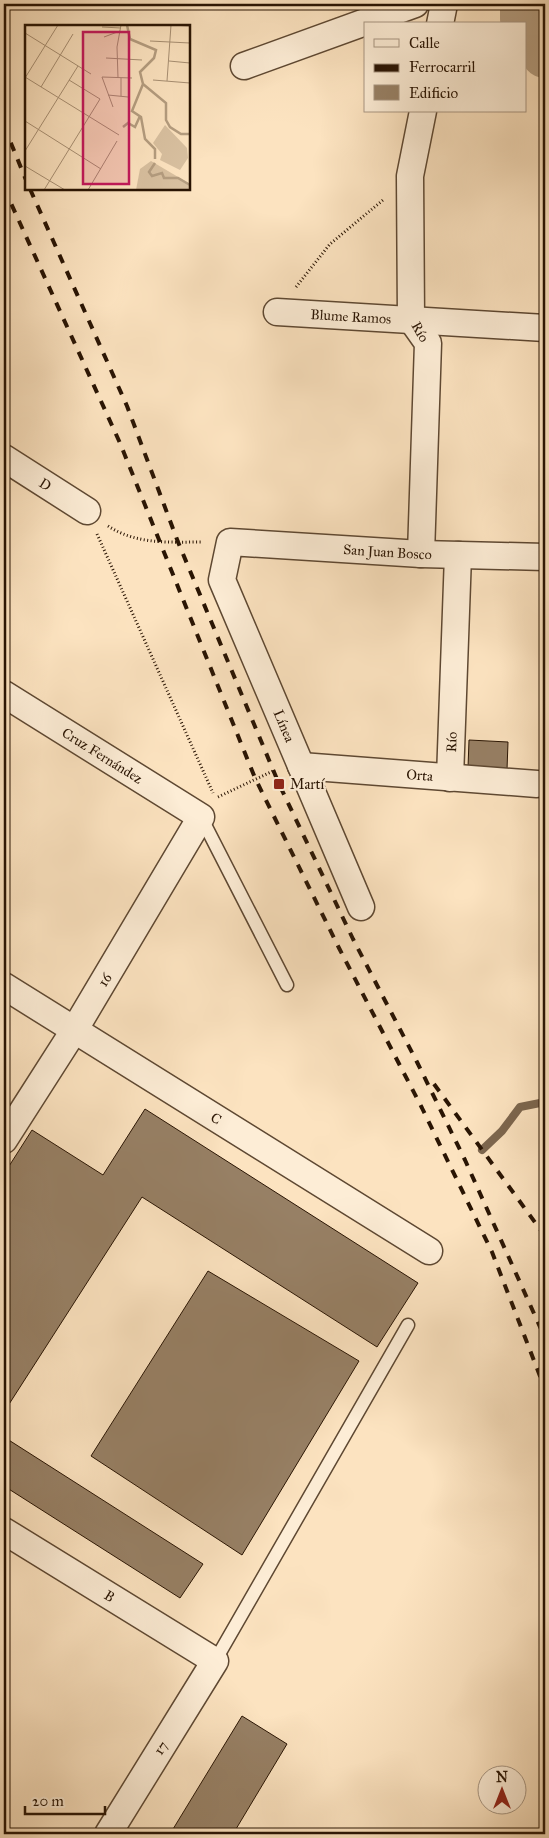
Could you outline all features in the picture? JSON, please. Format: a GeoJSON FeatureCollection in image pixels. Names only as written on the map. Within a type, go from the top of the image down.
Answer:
{"type":"FeatureCollection","features":[{"type":"Feature","properties":{"kind":"street"},"geometry":{"type":"LineString","coordinates":[[365,22],[415,4]]}},
{"type":"Feature","properties":{"kind":"street"},"geometry":{"type":"LineString","coordinates":[[440,22],[444,4]]}},
{"type":"Feature","properties":{"kind":"street"},"geometry":{"type":"LineString","coordinates":[[244,66],[364,22]]}},
{"type":"Feature","properties":{"kind":"street","name":"Río"},"geometry":{"type":"LineString","coordinates":[[421,554],[428,343],[411,319],[410,176],[423,112]]}},
{"type":"Feature","properties":{"kind":"street","name":"Blume Ramos"},"geometry":{"type":"LineString","coordinates":[[277,312],[545,328]]}},
{"type":"Feature","properties":{"kind":"street","name":"D"},"geometry":{"type":"LineString","coordinates":[[4,458],[87,511]]}},
{"type":"Feature","properties":{"kind":"street","name":"San Juan Bosco"},"geometry":{"type":"LineString","coordinates":[[230,542],[458,556],[545,557]]}},
{"type":"Feature","properties":{"kind":"street","name":"Línea"},"geometry":{"type":"LineString","coordinates":[[230,542],[222,580],[361,907]]}},
{"type":"Feature","properties":{"kind":"street","name":"Río"},"geometry":{"type":"LineString","coordinates":[[450,778],[458,556]]}},
{"type":"Feature","properties":{"kind":"street","name":"Cruz Fernández"},"geometry":{"type":"LineString","coordinates":[[4,694],[201,817]]}},
{"type":"Feature","properties":{"kind":"street","name":"Orta"},"geometry":{"type":"LineString","coordinates":[[301,766],[537,784]]}},
{"type":"Feature","properties":{"kind":"street","name":"16"},"geometry":{"type":"LineString","coordinates":[[4,1140],[75,1029],[201,817]]}},
{"type":"Feature","properties":{"kind":"street","name":"C"},"geometry":{"type":"LineString","coordinates":[[4,986],[429,1251]]}},
{"type":"Feature","properties":{"kind":"street","name":"B"},"geometry":{"type":"LineString","coordinates":[[4,1531],[215,1662]]}},
{"type":"Feature","properties":{"kind":"street","name":"17"},"geometry":{"type":"LineString","coordinates":[[108,1834],[215,1662]]}},
{"type":"Feature","properties":{"kind":"lane"},"geometry":{"type":"LineString","coordinates":[[201,817],[287,986]]}},
{"type":"Feature","properties":{"kind":"lane"},"geometry":{"type":"LineString","coordinates":[[215,1662],[408,1325]]}},
{"type":"Feature","properties":{"kind":"path"},"geometry":{"type":"LineString","coordinates":[[277,312],[330,244],[410,176]]}},
{"type":"Feature","properties":{"kind":"path"},"geometry":{"type":"LineString","coordinates":[[87,511],[121,534],[160,544],[230,542]]}},
{"type":"Feature","properties":{"kind":"path"},"geometry":{"type":"LineString","coordinates":[[87,511],[216,798],[274,770],[301,766]]}},
{"type":"Feature","properties":{"kind":"building"},"geometry":{"type":"Polygon","coordinates":[[[469,740],[508,742],[507,770],[468,768],[469,740]]]}},
{"type":"Feature","properties":{"kind":"building"},"geometry":{"type":"Polygon","coordinates":[[[145,1109],[418,1283],[377,1347],[142,1197],[4,1412],[4,1174],[32,1130],[103,1175],[145,1109]]]}},
{"type":"Feature","properties":{"kind":"building"},"geometry":{"type":"Polygon","coordinates":[[[208,1271],[359,1361],[242,1555],[91,1456],[208,1271]]]}},
{"type":"Feature","properties":{"kind":"building"},"geometry":{"type":"Polygon","coordinates":[[[4,1437],[203,1564],[180,1598],[4,1486],[4,1437]]]}},
{"type":"Feature","properties":{"kind":"building"},"geometry":{"type":"Polygon","coordinates":[[[242,1716],[287,1744],[233,1834],[170,1834],[242,1716]]]}},
{"type":"Feature","properties":{"kind":"waterway"},"geometry":{"type":"LineString","coordinates":[[524,4],[526,22]]}},
{"type":"Feature","properties":{"kind":"waterway"},"geometry":{"type":"LineString","coordinates":[[526,22],[545,54]]}},
{"type":"Feature","properties":{"kind":"waterway"},"geometry":{"type":"LineString","coordinates":[[482,1150],[502,1131],[520,1107],[545,1102]]}},
{"type":"Feature","properties":{"kind":"railway"},"geometry":{"type":"LineString","coordinates":[[4,126],[25,178]]}},
{"type":"Feature","properties":{"kind":"railway"},"geometry":{"type":"LineString","coordinates":[[4,188],[120,443],[255,778],[339,948],[422,1108],[492,1252],[545,1389]]}},
{"type":"Feature","properties":{"kind":"railway"},"geometry":{"type":"LineString","coordinates":[[30,190],[127,406],[178,542],[279,784],[353,939],[465,1160],[545,1338]]}},
{"type":"Feature","properties":{"kind":"railway"},"geometry":{"type":"LineString","coordinates":[[434,1084],[545,1236]]}},
{"type":"Feature","properties":{"kind":"place","name":"Martí"},"geometry":{"type":"Point","coordinates":[279,784]}}]}
